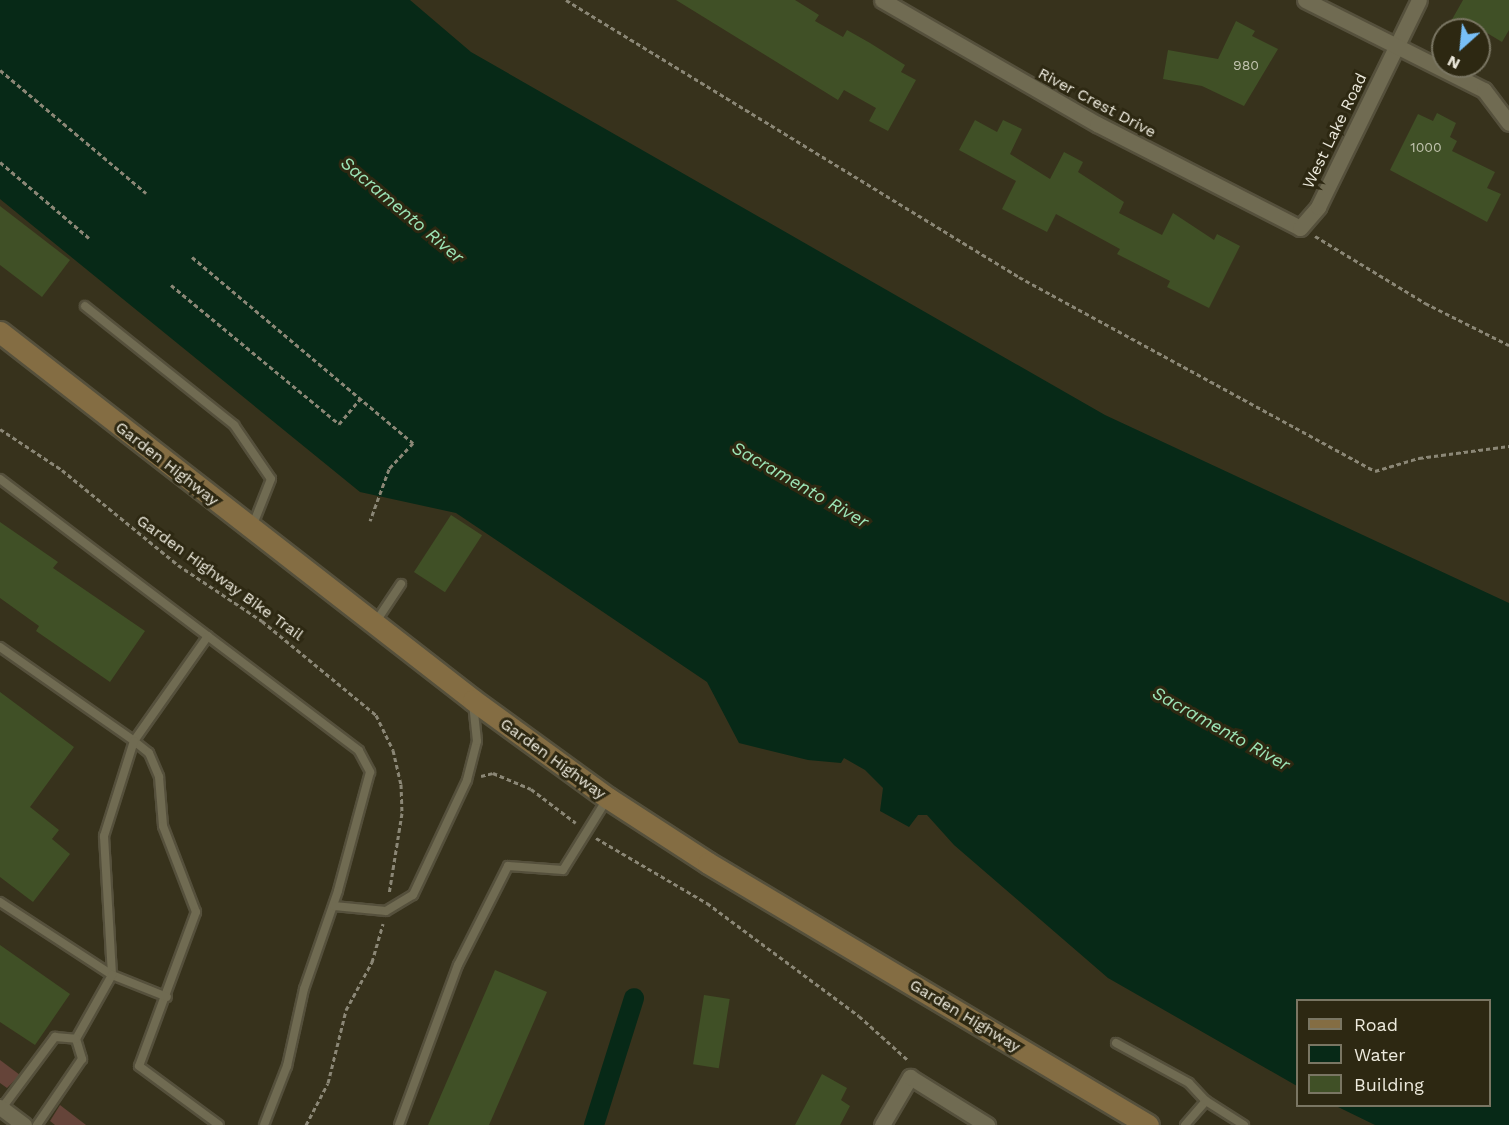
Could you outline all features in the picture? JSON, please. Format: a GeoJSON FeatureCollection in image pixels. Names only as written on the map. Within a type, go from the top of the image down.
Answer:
{"type":"FeatureCollection","features":[{"type":"Feature","properties":{"kind":"main road","name":"Garden Highway"},"geometry":{"type":"LineString","coordinates":[[0,333],[250,530],[472,700],[608,798],[708,863],[1148,1125]]}},
{"type":"Feature","properties":{"kind":"street","name":"River Crest Drive"},"geometry":{"type":"LineString","coordinates":[[882,0],[1097,124],[1300,228]]}},
{"type":"Feature","properties":{"kind":"street"},"geometry":{"type":"LineString","coordinates":[[1305,0],[1484,90],[1509,123]]}},
{"type":"Feature","properties":{"kind":"street","name":"West Lake Road"},"geometry":{"type":"LineString","coordinates":[[1300,228],[1318,207],[1419,0]]}},
{"type":"Feature","properties":{"kind":"street"},"geometry":{"type":"LineString","coordinates":[[882,1125],[910,1077],[987,1125]]}},
{"type":"Feature","properties":{"kind":"street"},"geometry":{"type":"LineString","coordinates":[[1,1108],[24,1125]]}},
{"type":"Feature","properties":{"kind":"lane"},"geometry":{"type":"LineString","coordinates":[[86,306],[234,424],[271,479],[250,530]]}},
{"type":"Feature","properties":{"kind":"lane"},"geometry":{"type":"LineString","coordinates":[[0,479],[359,751],[370,772],[334,906],[304,989],[287,1066],[264,1125]]}},
{"type":"Feature","properties":{"kind":"lane"},"geometry":{"type":"LineString","coordinates":[[375,624],[401,584]]}},
{"type":"Feature","properties":{"kind":"lane"},"geometry":{"type":"LineString","coordinates":[[37,1125],[82,1059],[76,1039],[112,975],[104,836],[134,741],[208,636]]}},
{"type":"Feature","properties":{"kind":"lane"},"geometry":{"type":"LineString","coordinates":[[0,647],[149,753],[159,777],[163,826],[196,912],[167,997],[139,1066],[219,1125]]}},
{"type":"Feature","properties":{"kind":"lane"},"geometry":{"type":"LineString","coordinates":[[334,906],[386,911],[413,895],[467,780],[477,741],[472,700]]}},
{"type":"Feature","properties":{"kind":"lane"},"geometry":{"type":"LineString","coordinates":[[399,1125],[458,965],[508,866],[563,870],[608,798]]}},
{"type":"Feature","properties":{"kind":"lane"},"geometry":{"type":"LineString","coordinates":[[0,902],[112,975],[167,997]]}},
{"type":"Feature","properties":{"kind":"lane"},"geometry":{"type":"LineString","coordinates":[[1,1108],[55,1037],[76,1039]]}},
{"type":"Feature","properties":{"kind":"lane"},"geometry":{"type":"LineString","coordinates":[[1116,1043],[1189,1083],[1206,1101],[1244,1125]]}},
{"type":"Feature","properties":{"kind":"lane"},"geometry":{"type":"LineString","coordinates":[[1185,1125],[1206,1101]]}},
{"type":"Feature","properties":{"kind":"path"},"geometry":{"type":"LineString","coordinates":[[566,0],[1019,277],[1375,471],[1419,458],[1509,446]]}},
{"type":"Feature","properties":{"kind":"path"},"geometry":{"type":"LineString","coordinates":[[0,70],[146,193]]}},
{"type":"Feature","properties":{"kind":"path"},"geometry":{"type":"LineString","coordinates":[[0,162],[90,238]]}},
{"type":"Feature","properties":{"kind":"path"},"geometry":{"type":"LineString","coordinates":[[1300,228],[1425,303],[1509,345]]}},
{"type":"Feature","properties":{"kind":"path"},"geometry":{"type":"LineString","coordinates":[[192,257],[413,443],[389,470],[370,521]]}},
{"type":"Feature","properties":{"kind":"path"},"geometry":{"type":"LineString","coordinates":[[171,285],[339,424],[360,399]]}},
{"type":"Feature","properties":{"kind":"path","name":"Garden Highway Bike Trail"},"geometry":{"type":"LineString","coordinates":[[0,429],[62,470],[178,565],[262,621],[356,695],[376,715],[399,768],[402,813],[386,911],[377,949],[346,1010],[328,1083],[306,1125]]}},
{"type":"Feature","properties":{"kind":"path"},"geometry":{"type":"LineString","coordinates":[[467,780],[493,773],[531,789],[586,831],[707,903],[859,1016],[909,1057],[910,1077]]}},
{"type":"Feature","properties":{"kind":"shaded area"},"geometry":{"type":"Polygon","coordinates":[[[0,1060],[20,1075],[7,1088],[0,1083],[0,1060]]]}},
{"type":"Feature","properties":{"kind":"shaded area"},"geometry":{"type":"Polygon","coordinates":[[[60,1105],[86,1125],[55,1125],[50,1121],[60,1105]]]}},
{"type":"Feature","properties":{"kind":"water","name":"Sacramento River"},"geometry":{"type":"Polygon","coordinates":[[[0,0],[410,0],[471,52],[1105,415],[1509,603],[1509,1125],[1375,1125],[1338,1107],[1491,1107],[1491,999],[1296,999],[1296,1085],[1108,978],[954,845],[927,815],[918,815],[909,827],[880,811],[883,788],[865,770],[844,758],[841,763],[808,760],[739,743],[707,682],[456,513],[360,492],[0,199],[0,0]]]}},
{"type":"Feature","properties":{"kind":"building"},"geometry":{"type":"Polygon","coordinates":[[[676,0],[795,0],[819,15],[815,21],[843,37],[847,30],[870,43],[905,65],[901,72],[916,80],[888,131],[869,121],[876,108],[844,90],[838,100],[676,0]]]}},
{"type":"Feature","properties":{"kind":"building"},"geometry":{"type":"Polygon","coordinates":[[[1463,0],[1509,0],[1509,30],[1502,42],[1491,35],[1491,18],[1453,18],[1463,0]]]}},
{"type":"Feature","properties":{"kind":"building"},"geometry":{"type":"Polygon","coordinates":[[[1236,21],[1255,31],[1252,36],[1278,49],[1244,106],[1202,86],[1163,79],[1168,50],[1218,59],[1236,21]]]}},
{"type":"Feature","properties":{"kind":"building"},"geometry":{"type":"Polygon","coordinates":[[[1437,113],[1456,123],[1450,137],[1457,141],[1452,151],[1495,172],[1487,188],[1501,194],[1487,222],[1390,170],[1418,114],[1433,121],[1437,113]]]}},
{"type":"Feature","properties":{"kind":"building"},"geometry":{"type":"Polygon","coordinates":[[[975,120],[997,132],[1003,120],[1022,129],[1010,154],[1050,179],[1064,152],[1083,162],[1078,172],[1124,202],[1119,213],[1162,235],[1173,213],[1214,240],[1217,234],[1240,246],[1209,308],[1167,287],[1170,281],[1117,254],[1120,249],[1056,214],[1047,232],[1002,209],[1016,181],[959,150],[975,120]]]}},
{"type":"Feature","properties":{"kind":"building"},"geometry":{"type":"Polygon","coordinates":[[[0,206],[70,260],[42,297],[0,265],[0,206]]]}},
{"type":"Feature","properties":{"kind":"building"},"geometry":{"type":"Polygon","coordinates":[[[451,515],[482,535],[445,592],[414,572],[451,515]]]}},
{"type":"Feature","properties":{"kind":"building"},"geometry":{"type":"Polygon","coordinates":[[[0,522],[58,562],[53,568],[145,631],[110,682],[36,631],[39,626],[0,598],[0,522]]]}},
{"type":"Feature","properties":{"kind":"building"},"geometry":{"type":"Polygon","coordinates":[[[0,692],[74,747],[30,807],[59,830],[52,839],[70,854],[33,902],[0,877],[0,692]]]}},
{"type":"Feature","properties":{"kind":"building"},"geometry":{"type":"Polygon","coordinates":[[[0,945],[70,994],[35,1045],[0,1022],[0,945]]]}},
{"type":"Feature","properties":{"kind":"building"},"geometry":{"type":"Polygon","coordinates":[[[495,970],[547,992],[489,1125],[428,1125],[495,970]]]}},
{"type":"Feature","properties":{"kind":"building"},"geometry":{"type":"Polygon","coordinates":[[[704,995],[730,999],[719,1068],[693,1064],[704,995]]]}},
{"type":"Feature","properties":{"kind":"building"},"geometry":{"type":"Polygon","coordinates":[[[822,1074],[847,1088],[841,1100],[850,1106],[840,1125],[795,1125],[822,1074]]]}},
{"type":"Feature","properties":{"kind":"waterway"},"geometry":{"type":"LineString","coordinates":[[594,1125],[634,998]]}}]}
